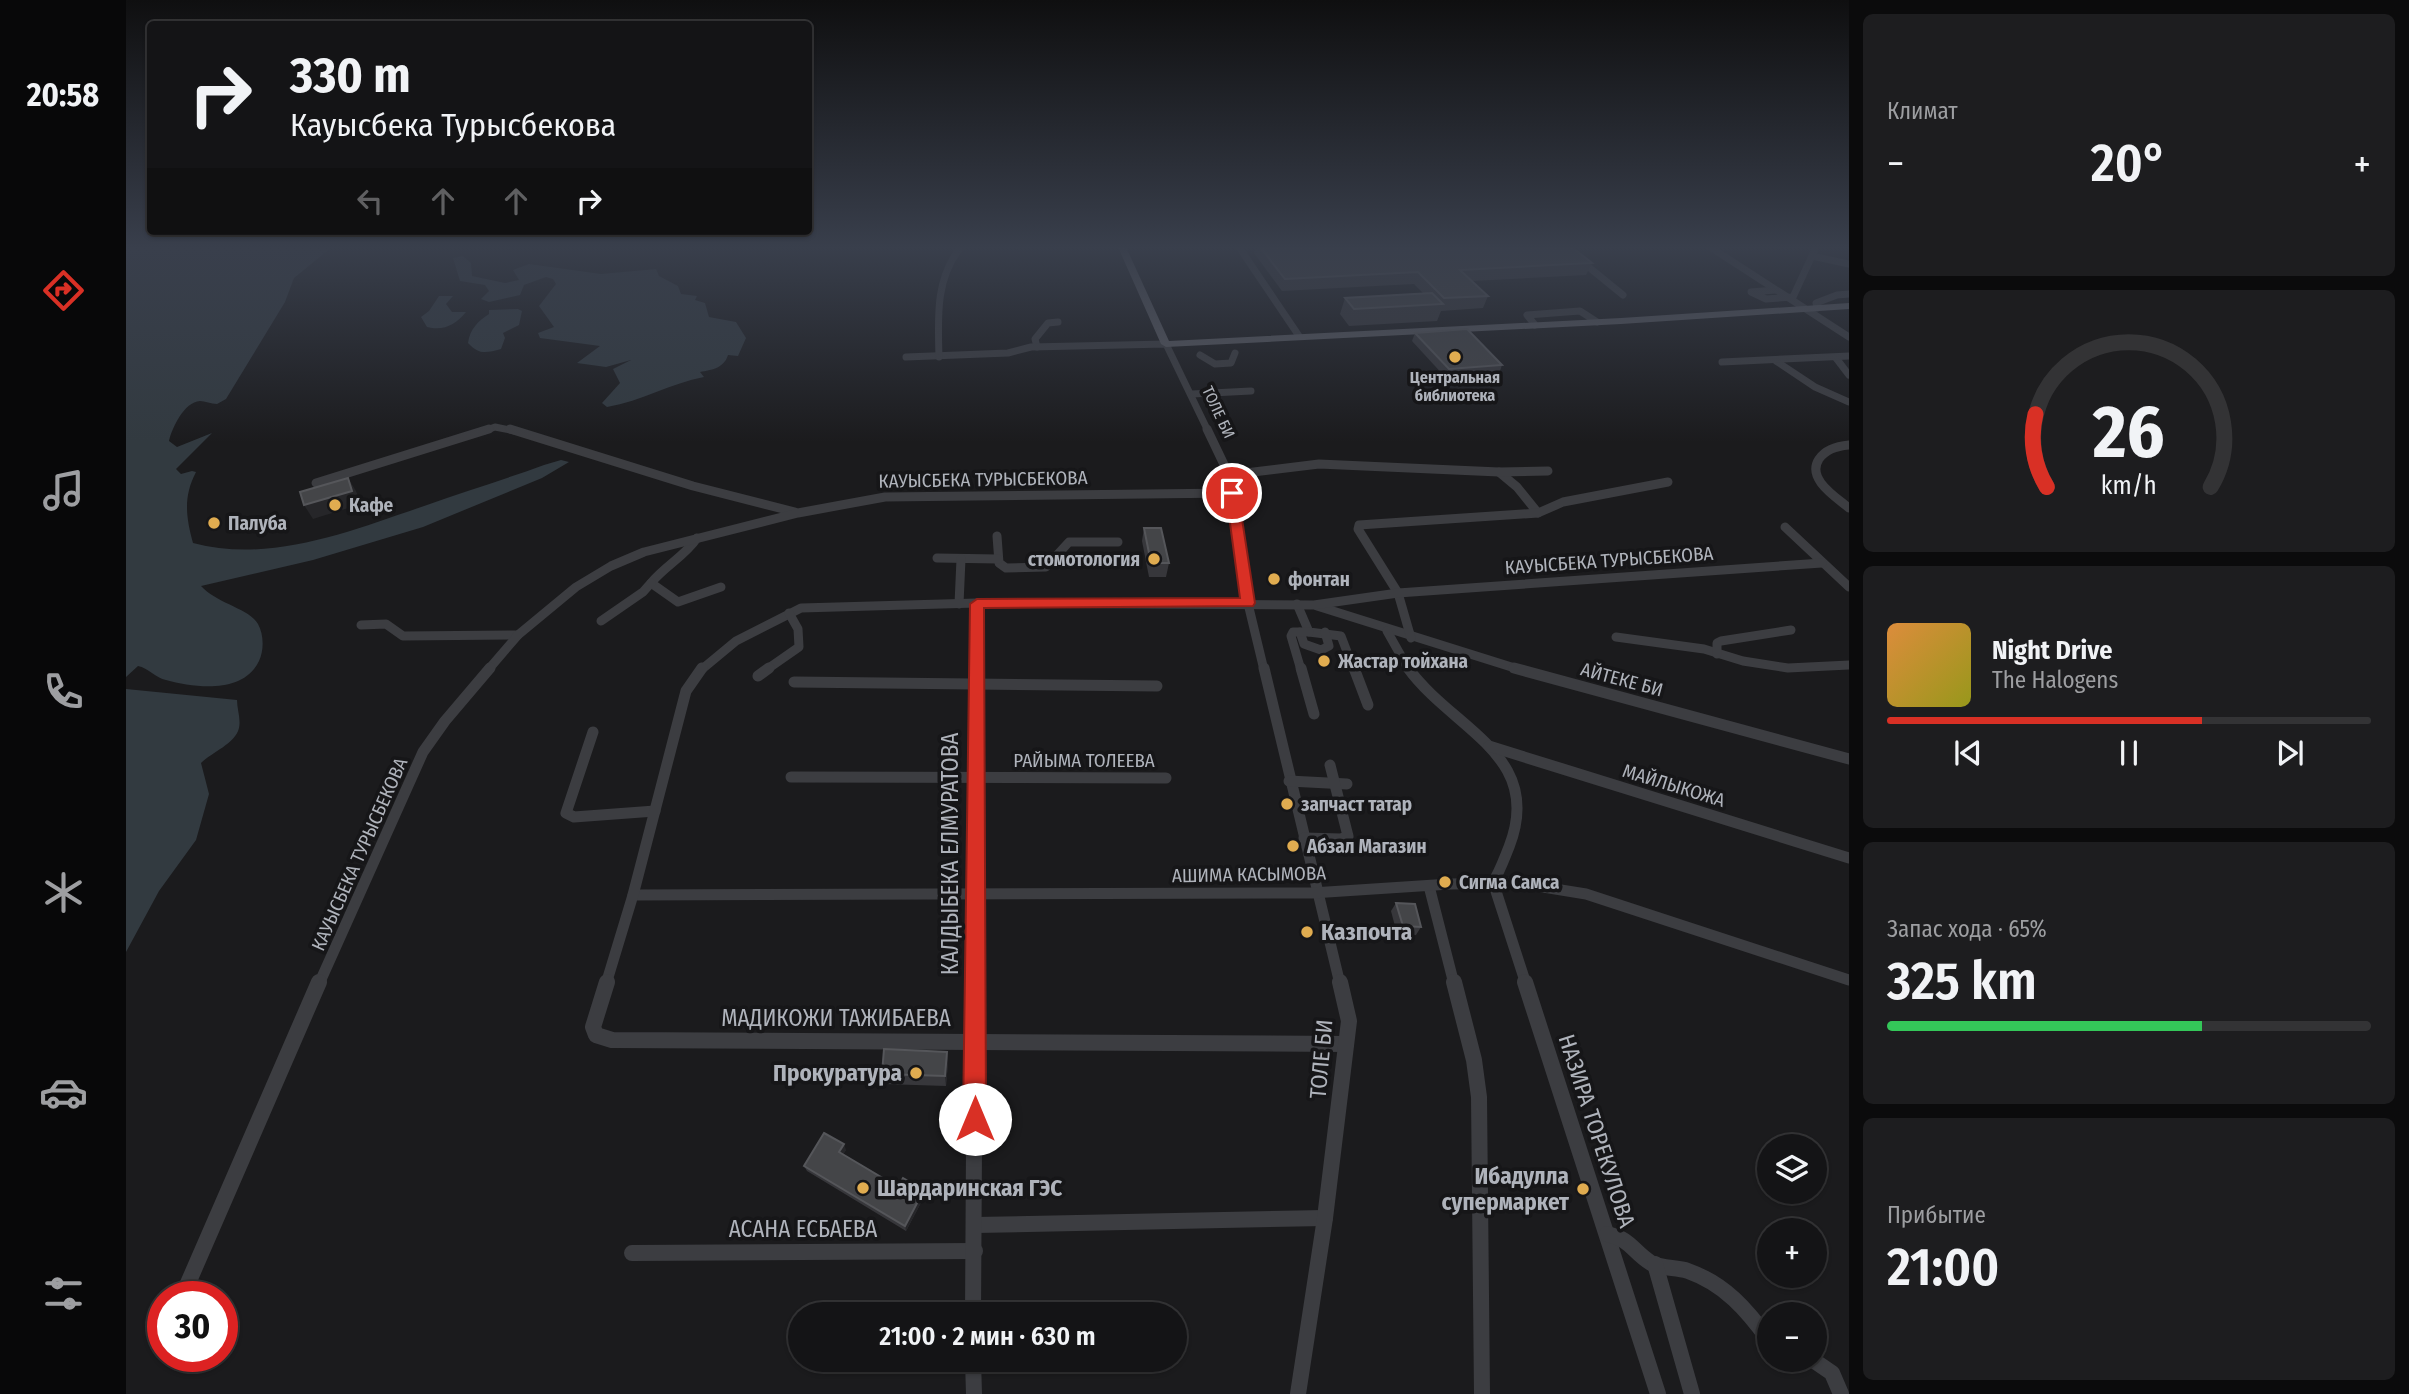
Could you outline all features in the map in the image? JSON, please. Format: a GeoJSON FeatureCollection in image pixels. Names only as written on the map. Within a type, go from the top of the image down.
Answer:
{"type":"FeatureCollection","features":[{"type":"Feature","properties":{"kind":"main road","name":"ТОЛЕ БИ"},"geometry":{"type":"LineString","coordinates":[[1152,312],[1167,344]]}},
{"type":"Feature","properties":{"kind":"main road"},"geometry":{"type":"LineString","coordinates":[[1167,344],[1755,312]]}},
{"type":"Feature","properties":{"kind":"street"},"geometry":{"type":"LineString","coordinates":[[939,312],[939,357]]}},
{"type":"Feature","properties":{"kind":"street"},"geometry":{"type":"LineString","coordinates":[[1283,312],[1299,336]]}},
{"type":"Feature","properties":{"kind":"street"},"geometry":{"type":"LineString","coordinates":[[1809,312],[1849,337]]}},
{"type":"Feature","properties":{"kind":"street"},"geometry":{"type":"LineString","coordinates":[[1037,347],[1035,339],[1039,332],[1048,323],[1058,322]]}},
{"type":"Feature","properties":{"kind":"street"},"geometry":{"type":"LineString","coordinates":[[906,357],[1008,354],[1037,347],[1167,344]]}},
{"type":"Feature","properties":{"kind":"street","name":"ТОЛЕ БИ"},"geometry":{"type":"LineString","coordinates":[[1167,344],[1229,475],[1248,606],[1349,1021],[1325,1218],[1298,1394]]}},
{"type":"Feature","properties":{"kind":"street"},"geometry":{"type":"LineString","coordinates":[[1200,355],[1214,364],[1232,362],[1235,353]]}},
{"type":"Feature","properties":{"kind":"street"},"geometry":{"type":"LineString","coordinates":[[1722,362],[1849,356]]}},
{"type":"Feature","properties":{"kind":"street"},"geometry":{"type":"LineString","coordinates":[[1836,358],[1849,375]]}},
{"type":"Feature","properties":{"kind":"street"},"geometry":{"type":"LineString","coordinates":[[1775,361],[1825,392],[1849,402]]}},
{"type":"Feature","properties":{"kind":"street"},"geometry":{"type":"LineString","coordinates":[[1192,394],[1251,391]]}},
{"type":"Feature","properties":{"kind":"street"},"geometry":{"type":"LineString","coordinates":[[316,483],[495,428],[507,428],[666,479],[798,513]]}},
{"type":"Feature","properties":{"kind":"street"},"geometry":{"type":"LineString","coordinates":[[1849,444],[1824,452],[1815,464],[1814,471],[1821,484],[1849,508]]}},
{"type":"Feature","properties":{"kind":"street"},"geometry":{"type":"LineString","coordinates":[[1229,475],[1319,464],[1499,472],[1548,471]]}},
{"type":"Feature","properties":{"kind":"street"},"geometry":{"type":"LineString","coordinates":[[1499,472],[1517,487],[1538,513]]}},
{"type":"Feature","properties":{"kind":"street"},"geometry":{"type":"LineString","coordinates":[[1411,638],[1398,593],[1358,529],[1359,524],[1538,513],[1563,502],[1668,482]]}},
{"type":"Feature","properties":{"kind":"street","name":"КАУЫСБЕКА ТУРЫСБЕКОВА"},"geometry":{"type":"LineString","coordinates":[[189,1281],[256,1122],[423,752],[445,721],[518,635],[576,587],[611,566],[645,552],[798,513],[885,497],[1232,493]]}},
{"type":"Feature","properties":{"kind":"street"},"geometry":{"type":"LineString","coordinates":[[1785,527],[1849,587]]}},
{"type":"Feature","properties":{"kind":"street"},"geometry":{"type":"LineString","coordinates":[[997,536],[998,559],[1006,568],[1046,568],[1069,542],[1118,541]]}},
{"type":"Feature","properties":{"kind":"street","name":"КАУЫСБЕКА ТУРЫСБЕКОВА"},"geometry":{"type":"LineString","coordinates":[[601,621],[643,592],[664,567],[692,546],[697,538]]}},
{"type":"Feature","properties":{"kind":"street"},"geometry":{"type":"LineString","coordinates":[[937,558],[998,559]]}},
{"type":"Feature","properties":{"kind":"street"},"geometry":{"type":"LineString","coordinates":[[959,604],[961,559]]}},
{"type":"Feature","properties":{"kind":"street","name":"КАУЫСБЕКА ТУРЫСБЕКОВА"},"geometry":{"type":"LineString","coordinates":[[1314,605],[1398,593],[1822,562]]}},
{"type":"Feature","properties":{"kind":"street"},"geometry":{"type":"LineString","coordinates":[[651,583],[678,602],[721,587]]}},
{"type":"Feature","properties":{"kind":"street","name":"КАЛДЫБЕКА ЕЛМУРАТОВА"},"geometry":{"type":"LineString","coordinates":[[973,1302],[977,604]]}},
{"type":"Feature","properties":{"kind":"street"},"geometry":{"type":"LineString","coordinates":[[1297,604],[1305,632],[1304,644],[1321,650],[1329,646],[1325,632]]}},
{"type":"Feature","properties":{"kind":"street"},"geometry":{"type":"LineString","coordinates":[[634,895],[686,691],[693,676],[713,657],[789,613],[818,605],[1314,605]]}},
{"type":"Feature","properties":{"kind":"street","name":"АЙТЕКЕ БИ"},"geometry":{"type":"LineString","coordinates":[[1314,605],[1411,638],[1849,759]]}},
{"type":"Feature","properties":{"kind":"street"},"geometry":{"type":"LineString","coordinates":[[758,676],[799,647],[800,633],[797,622],[789,613]]}},
{"type":"Feature","properties":{"kind":"street"},"geometry":{"type":"LineString","coordinates":[[361,625],[386,624],[403,636],[518,635]]}},
{"type":"Feature","properties":{"kind":"street"},"geometry":{"type":"LineString","coordinates":[[1717,654],[1717,643],[1721,641],[1791,630]]}},
{"type":"Feature","properties":{"kind":"street"},"geometry":{"type":"LineString","coordinates":[[1387,631],[1396,653],[1424,689],[1489,746],[1506,768],[1519,807],[1499,873],[1493,882]]}},
{"type":"Feature","properties":{"kind":"street"},"geometry":{"type":"LineString","coordinates":[[1314,714],[1291,636],[1293,632],[1325,632],[1341,636],[1368,705]]}},
{"type":"Feature","properties":{"kind":"street"},"geometry":{"type":"LineString","coordinates":[[1616,637],[1788,668],[1849,665]]}},
{"type":"Feature","properties":{"kind":"street"},"geometry":{"type":"LineString","coordinates":[[794,682],[1157,686]]}},
{"type":"Feature","properties":{"kind":"street"},"geometry":{"type":"LineString","coordinates":[[593,732],[566,813],[574,817],[655,811]]}},
{"type":"Feature","properties":{"kind":"street","name":"МАЙЛЫКОЖА"},"geometry":{"type":"LineString","coordinates":[[1489,746],[1849,858]]}},
{"type":"Feature","properties":{"kind":"street"},"geometry":{"type":"LineString","coordinates":[[1304,838],[1341,839],[1348,836],[1341,784],[1330,765]]}},
{"type":"Feature","properties":{"kind":"street","name":"РАЙЫМА ТОЛЕЕВА"},"geometry":{"type":"LineString","coordinates":[[791,777],[1166,778]]}},
{"type":"Feature","properties":{"kind":"street"},"geometry":{"type":"LineString","coordinates":[[1289,781],[1341,784]]}},
{"type":"Feature","properties":{"kind":"street","name":"АШИМА КАСЫМОВА"},"geometry":{"type":"LineString","coordinates":[[634,895],[1319,893],[1493,882],[1557,886],[1849,980]]}},
{"type":"Feature","properties":{"kind":"street","name":"НАЗИРА ТОРЕКУЛОВА"},"geometry":{"type":"LineString","coordinates":[[1493,882],[1658,1394]]}},
{"type":"Feature","properties":{"kind":"street"},"geometry":{"type":"LineString","coordinates":[[1429,886],[1472,1050],[1479,1097],[1482,1394]]}},
{"type":"Feature","properties":{"kind":"street","name":"МАДИКОЖИ ТАЖИБАЕВА"},"geometry":{"type":"LineString","coordinates":[[634,895],[593,1027],[596,1035],[612,1040],[1346,1044]]}},
{"type":"Feature","properties":{"kind":"street"},"geometry":{"type":"LineString","coordinates":[[975,1225],[1325,1218]]}},
{"type":"Feature","properties":{"kind":"street"},"geometry":{"type":"LineString","coordinates":[[1606,1234],[1620,1236],[1632,1243],[1655,1264],[1692,1394]]}},
{"type":"Feature","properties":{"kind":"street","name":"АСАНА ЕСБАЕВА"},"geometry":{"type":"LineString","coordinates":[[632,1253],[975,1251]]}},
{"type":"Feature","properties":{"kind":"street"},"geometry":{"type":"LineString","coordinates":[[1655,1264],[1675,1267],[1717,1282],[1746,1307],[1757,1323]]}},
{"type":"Feature","properties":{"kind":"street"},"geometry":{"type":"LineString","coordinates":[[1827,1367],[1836,1377],[1840,1394]]}},
{"type":"Feature","properties":{"kind":"street"},"geometry":{"type":"LineString","coordinates":[[973,1372],[974,1394]]}},
{"type":"Feature","properties":{"kind":"shaded area"},"geometry":{"type":"Polygon","coordinates":[[[126,312],[279,312],[226,399],[217,404],[194,402],[184,411],[173,429],[169,441],[177,447],[212,433],[176,469],[181,474],[196,472],[187,499],[193,543],[252,549],[312,541],[341,534],[544,465],[561,460],[569,462],[542,478],[423,527],[313,560],[201,586],[215,597],[248,614],[260,628],[263,642],[261,657],[252,672],[242,679],[218,686],[191,685],[162,679],[138,666],[126,677],[126,312]]]}},
{"type":"Feature","properties":{"kind":"shaded area"},"geometry":{"type":"Polygon","coordinates":[[[428,312],[466,312],[449,326],[439,328],[427,327],[421,317],[428,312]]]}},
{"type":"Feature","properties":{"kind":"shaded area"},"geometry":{"type":"Polygon","coordinates":[[[522,312],[519,325],[503,333],[505,338],[501,349],[483,352],[468,343],[478,323],[489,314],[522,312]]]}},
{"type":"Feature","properties":{"kind":"shaded area"},"geometry":{"type":"Polygon","coordinates":[[[543,312],[708,312],[709,317],[736,322],[746,338],[738,356],[728,355],[721,366],[700,372],[704,377],[607,407],[602,403],[620,383],[613,369],[631,360],[606,367],[577,363],[600,346],[540,338],[538,333],[554,327],[543,312]]]}},
{"type":"Feature","properties":{"kind":"shaded area"},"geometry":{"type":"Polygon","coordinates":[[[126,689],[237,700],[240,721],[233,739],[201,763],[209,794],[196,840],[159,891],[126,952],[126,689]]]}},
{"type":"Feature","properties":{"kind":"building","name":"Центральная библиотека"},"geometry":{"type":"Polygon","coordinates":[[[1467,329],[1502,365],[1449,369],[1415,333],[1467,329]]]}},
{"type":"Feature","properties":{"kind":"building"},"geometry":{"type":"Polygon","coordinates":[[[348,478],[352,491],[304,505],[300,492],[348,478]]]}},
{"type":"Feature","properties":{"kind":"building"},"geometry":{"type":"Polygon","coordinates":[[[1144,528],[1161,528],[1169,563],[1151,563],[1144,528]]]}},
{"type":"Feature","properties":{"kind":"building"},"geometry":{"type":"Polygon","coordinates":[[[1396,903],[1415,904],[1421,927],[1403,926],[1396,903]]]}},
{"type":"Feature","properties":{"kind":"building"},"geometry":{"type":"Polygon","coordinates":[[[884,1049],[947,1052],[945,1076],[882,1074],[884,1049]]]}},
{"type":"Feature","properties":{"kind":"building","name":"Шардаринская ГЭС"},"geometry":{"type":"Polygon","coordinates":[[[824,1133],[844,1144],[839,1152],[898,1187],[903,1178],[924,1190],[905,1226],[804,1166],[824,1133]]]}},
{"type":"Feature","properties":{"kind":"place","name":"Центральная библиотека"},"geometry":{"type":"Point","coordinates":[1455,357]}},
{"type":"Feature","properties":{"kind":"place","name":"Кафе"},"geometry":{"type":"Point","coordinates":[335,505]}},
{"type":"Feature","properties":{"kind":"place","name":"Палуба"},"geometry":{"type":"Point","coordinates":[214,523]}},
{"type":"Feature","properties":{"kind":"place","name":"стомотология"},"geometry":{"type":"Point","coordinates":[1154,559]}},
{"type":"Feature","properties":{"kind":"place","name":"фонтан"},"geometry":{"type":"Point","coordinates":[1274,579]}},
{"type":"Feature","properties":{"kind":"place","name":"Жастар тойхана"},"geometry":{"type":"Point","coordinates":[1324,661]}},
{"type":"Feature","properties":{"kind":"place","name":"запчаст татар"},"geometry":{"type":"Point","coordinates":[1287,804]}},
{"type":"Feature","properties":{"kind":"place","name":"Абзал Магазин"},"geometry":{"type":"Point","coordinates":[1293,846]}},
{"type":"Feature","properties":{"kind":"place","name":"Сигма Самса"},"geometry":{"type":"Point","coordinates":[1445,882]}},
{"type":"Feature","properties":{"kind":"place","name":"Казпочта"},"geometry":{"type":"Point","coordinates":[1307,932]}},
{"type":"Feature","properties":{"kind":"place","name":"Прокуратура"},"geometry":{"type":"Point","coordinates":[916,1073]}},
{"type":"Feature","properties":{"kind":"place","name":"Шардаринская ГЭС"},"geometry":{"type":"Point","coordinates":[863,1188]}},
{"type":"Feature","properties":{"kind":"place","name":"Ибадулла супермаркет"},"geometry":{"type":"Point","coordinates":[1583,1189]}},
{"type":"Feature","properties":{"kind":"route"},"geometry":{"type":"LineString","coordinates":[[975,1119],[974,752],[977,604],[1248,603],[1232,493]]}}]}
